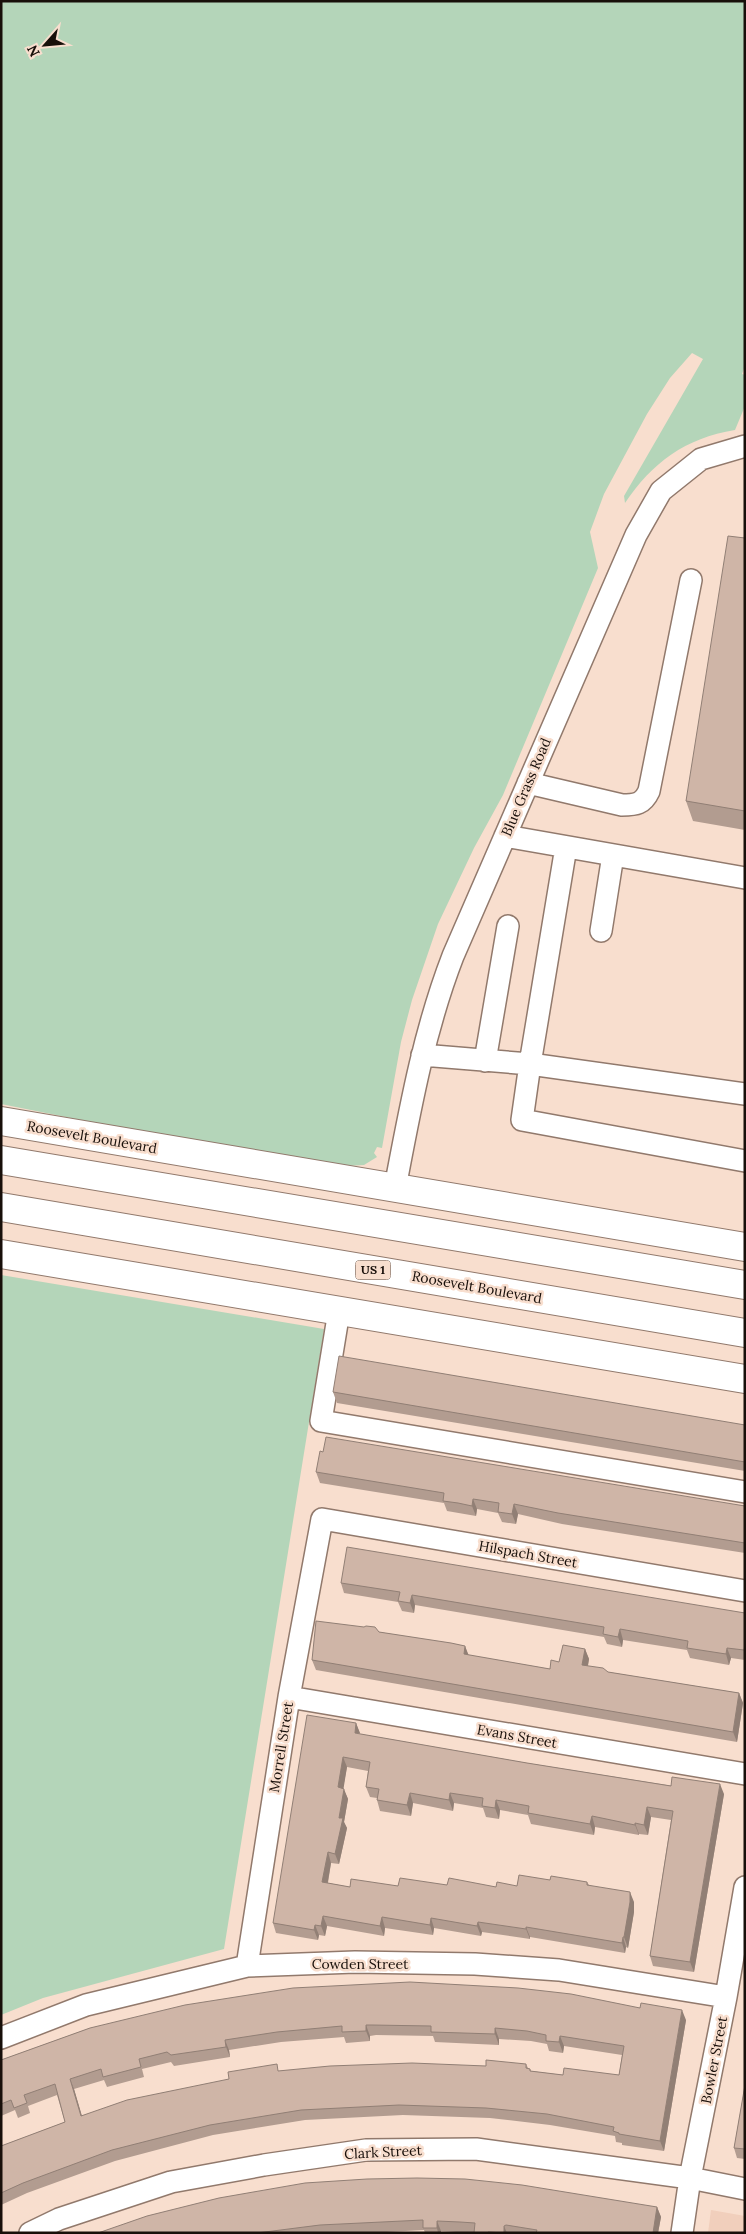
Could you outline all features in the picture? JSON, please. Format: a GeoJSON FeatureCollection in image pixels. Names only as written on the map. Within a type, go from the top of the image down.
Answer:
{"type":"FeatureCollection","features":[{"type":"Feature","properties":{"kind":"highway","name":"Roosevelt Boulevard"},"geometry":{"type":"LineString","coordinates":[[1,1121],[745,1246]]}},
{"type":"Feature","properties":{"kind":"highway"},"geometry":{"type":"LineString","coordinates":[[1,1160],[745,1285]]}},
{"type":"Feature","properties":{"kind":"highway","name":"Roosevelt Boulevard"},"geometry":{"type":"LineString","coordinates":[[1,1207],[745,1333]]}},
{"type":"Feature","properties":{"kind":"highway"},"geometry":{"type":"LineString","coordinates":[[1,1254],[745,1379]]}},
{"type":"Feature","properties":{"kind":"street","name":"Blue Grass Road"},"geometry":{"type":"LineString","coordinates":[[396,1188],[410,1104],[437,997],[446,972],[636,534],[661,491],[701,459],[745,446]]}},
{"type":"Feature","properties":{"kind":"street"},"geometry":{"type":"LineString","coordinates":[[528,783],[622,805],[636,805],[645,800],[650,790],[691,580]]}},
{"type":"Feature","properties":{"kind":"street"},"geometry":{"type":"LineString","coordinates":[[505,836],[745,878]]}},
{"type":"Feature","properties":{"kind":"street"},"geometry":{"type":"LineString","coordinates":[[566,847],[522,1120],[745,1161]]}},
{"type":"Feature","properties":{"kind":"street"},"geometry":{"type":"LineString","coordinates":[[601,931],[613,855]]}},
{"type":"Feature","properties":{"kind":"street"},"geometry":{"type":"LineString","coordinates":[[485,1061],[508,926]]}},
{"type":"Feature","properties":{"kind":"street"},"geometry":{"type":"LineString","coordinates":[[422,1055],[530,1064],[745,1094]]}},
{"type":"Feature","properties":{"kind":"street"},"geometry":{"type":"LineString","coordinates":[[339,1311],[321,1421],[745,1492]]}},
{"type":"Feature","properties":{"kind":"street","name":"Hilspach Street"},"geometry":{"type":"LineString","coordinates":[[320,1529],[322,1519],[745,1591]]}},
{"type":"Feature","properties":{"kind":"street","name":"Morrell Street"},"geometry":{"type":"LineString","coordinates":[[247,1966],[289,1697],[320,1529]]}},
{"type":"Feature","properties":{"kind":"street","name":"Evans Street"},"geometry":{"type":"LineString","coordinates":[[289,1697],[745,1774]]}},
{"type":"Feature","properties":{"kind":"street","name":"Bowler Street"},"geometry":{"type":"LineString","coordinates":[[682,2233],[690,2178],[726,1998],[745,1887]]}},
{"type":"Feature","properties":{"kind":"street","name":"Cowden Street"},"geometry":{"type":"LineString","coordinates":[[1,2038],[86,2006],[247,1966],[355,1962],[474,1964],[560,1970],[726,1998]]}},
{"type":"Feature","properties":{"kind":"street","name":"Clark Street"},"geometry":{"type":"LineString","coordinates":[[30,2233],[59,2219],[171,2182],[264,2164],[366,2150],[476,2149],[690,2178],[745,2189]]}},
{"type":"Feature","properties":{"kind":"shaded area"},"geometry":{"type":"Polygon","coordinates":[[[711,2210],[745,2216],[745,2233],[708,2233],[711,2210]]]}},
{"type":"Feature","properties":{"kind":"green space"},"geometry":{"type":"Polygon","coordinates":[[[1,1],[745,1],[745,366],[742,374],[745,375],[745,406],[735,430],[701,439],[671,454],[658,464],[625,503],[624,496],[703,359],[692,353],[670,378],[647,414],[604,494],[590,532],[598,568],[503,795],[474,848],[438,924],[412,1000],[401,1042],[382,1148],[377,1147],[374,1153],[377,1157],[364,1165],[345,1166],[116,1127],[1,1104],[1,1]]]}},
{"type":"Feature","properties":{"kind":"green space"},"geometry":{"type":"Polygon","coordinates":[[[1,1275],[324,1329],[224,1949],[43,1998],[1,2015],[1,1275]]]}},
{"type":"Feature","properties":{"kind":"building"},"geometry":{"type":"Polygon","coordinates":[[[728,536],[745,538],[745,811],[686,801],[728,536]]]}},
{"type":"Feature","properties":{"kind":"building"},"geometry":{"type":"Polygon","coordinates":[[[339,1356],[745,1425],[745,1462],[333,1392],[339,1356]]]}},
{"type":"Feature","properties":{"kind":"building"},"geometry":{"type":"Polygon","coordinates":[[[326,1437],[745,1506],[745,1543],[558,1513],[514,1504],[512,1514],[498,1512],[499,1503],[473,1499],[472,1506],[443,1501],[444,1493],[316,1472],[320,1451],[323,1452],[326,1437]]]}},
{"type":"Feature","properties":{"kind":"building"},"geometry":{"type":"Polygon","coordinates":[[[347,1547],[745,1613],[744,1650],[727,1648],[726,1654],[687,1648],[688,1641],[620,1629],[618,1637],[603,1634],[604,1627],[412,1595],[410,1603],[398,1601],[400,1592],[341,1583],[347,1547]]]}},
{"type":"Feature","properties":{"kind":"building"},"geometry":{"type":"Polygon","coordinates":[[[316,1621],[375,1627],[379,1632],[465,1646],[464,1654],[550,1669],[551,1660],[559,1662],[563,1645],[585,1649],[582,1665],[603,1668],[608,1672],[739,1693],[733,1732],[312,1660],[316,1621]]]}},
{"type":"Feature","properties":{"kind":"building"},"geometry":{"type":"Polygon","coordinates":[[[307,1715],[356,1723],[355,1733],[527,1763],[671,1786],[672,1777],[720,1784],[690,1962],[650,1956],[673,1811],[647,1807],[644,1825],[635,1823],[635,1825],[592,1816],[590,1824],[528,1813],[529,1806],[496,1800],[495,1808],[482,1806],[483,1798],[450,1793],[449,1800],[410,1793],[407,1805],[377,1800],[379,1789],[366,1787],[370,1762],[343,1757],[338,1787],[344,1789],[339,1818],[343,1818],[335,1854],[328,1852],[322,1882],[350,1887],[351,1879],[398,1886],[400,1878],[447,1885],[449,1878],[496,1887],[497,1882],[517,1886],[519,1875],[550,1880],[551,1876],[587,1882],[587,1885],[630,1892],[630,1902],[622,1943],[526,1927],[526,1929],[478,1922],[477,1926],[431,1918],[430,1925],[382,1917],[380,1926],[323,1916],[321,1926],[315,1925],[314,1930],[273,1923],[307,1715]]]}},
{"type":"Feature","properties":{"kind":"building"},"geometry":{"type":"Polygon","coordinates":[[[410,1982],[518,1988],[571,1994],[640,2008],[641,2003],[682,2010],[660,2141],[619,2134],[613,2131],[614,2127],[547,2114],[486,2108],[399,2105],[301,2110],[210,2125],[112,2150],[1,2193],[1,2146],[65,2122],[55,2084],[24,2095],[27,2103],[14,2108],[11,2100],[1,2104],[1,2060],[90,2028],[185,2005],[293,1988],[410,1982]],[[366,2025],[366,2031],[342,2032],[342,2026],[277,2032],[225,2040],[226,2047],[171,2055],[167,2052],[139,2059],[141,2067],[103,2077],[101,2069],[70,2079],[81,2116],[127,2100],[229,2079],[228,2072],[277,2064],[278,2071],[330,2066],[412,2063],[486,2066],[486,2060],[526,2064],[526,2068],[530,2069],[530,2071],[563,2075],[564,2068],[619,2075],[624,2046],[560,2036],[559,2042],[546,2041],[546,2035],[495,2028],[495,2034],[431,2032],[431,2026],[366,2025]]]}},
{"type":"Feature","properties":{"kind":"building"},"geometry":{"type":"Polygon","coordinates":[[[745,2085],[745,2149],[734,2148],[745,2085]]]}},
{"type":"Feature","properties":{"kind":"building"},"geometry":{"type":"Polygon","coordinates":[[[417,2178],[465,2179],[522,2185],[657,2207],[653,2233],[536,2233],[537,2230],[506,2225],[504,2226],[504,2233],[474,2233],[475,2223],[437,2221],[437,2228],[423,2228],[423,2220],[320,2225],[257,2233],[98,2233],[147,2216],[219,2198],[305,2183],[417,2178]]]}}]}
